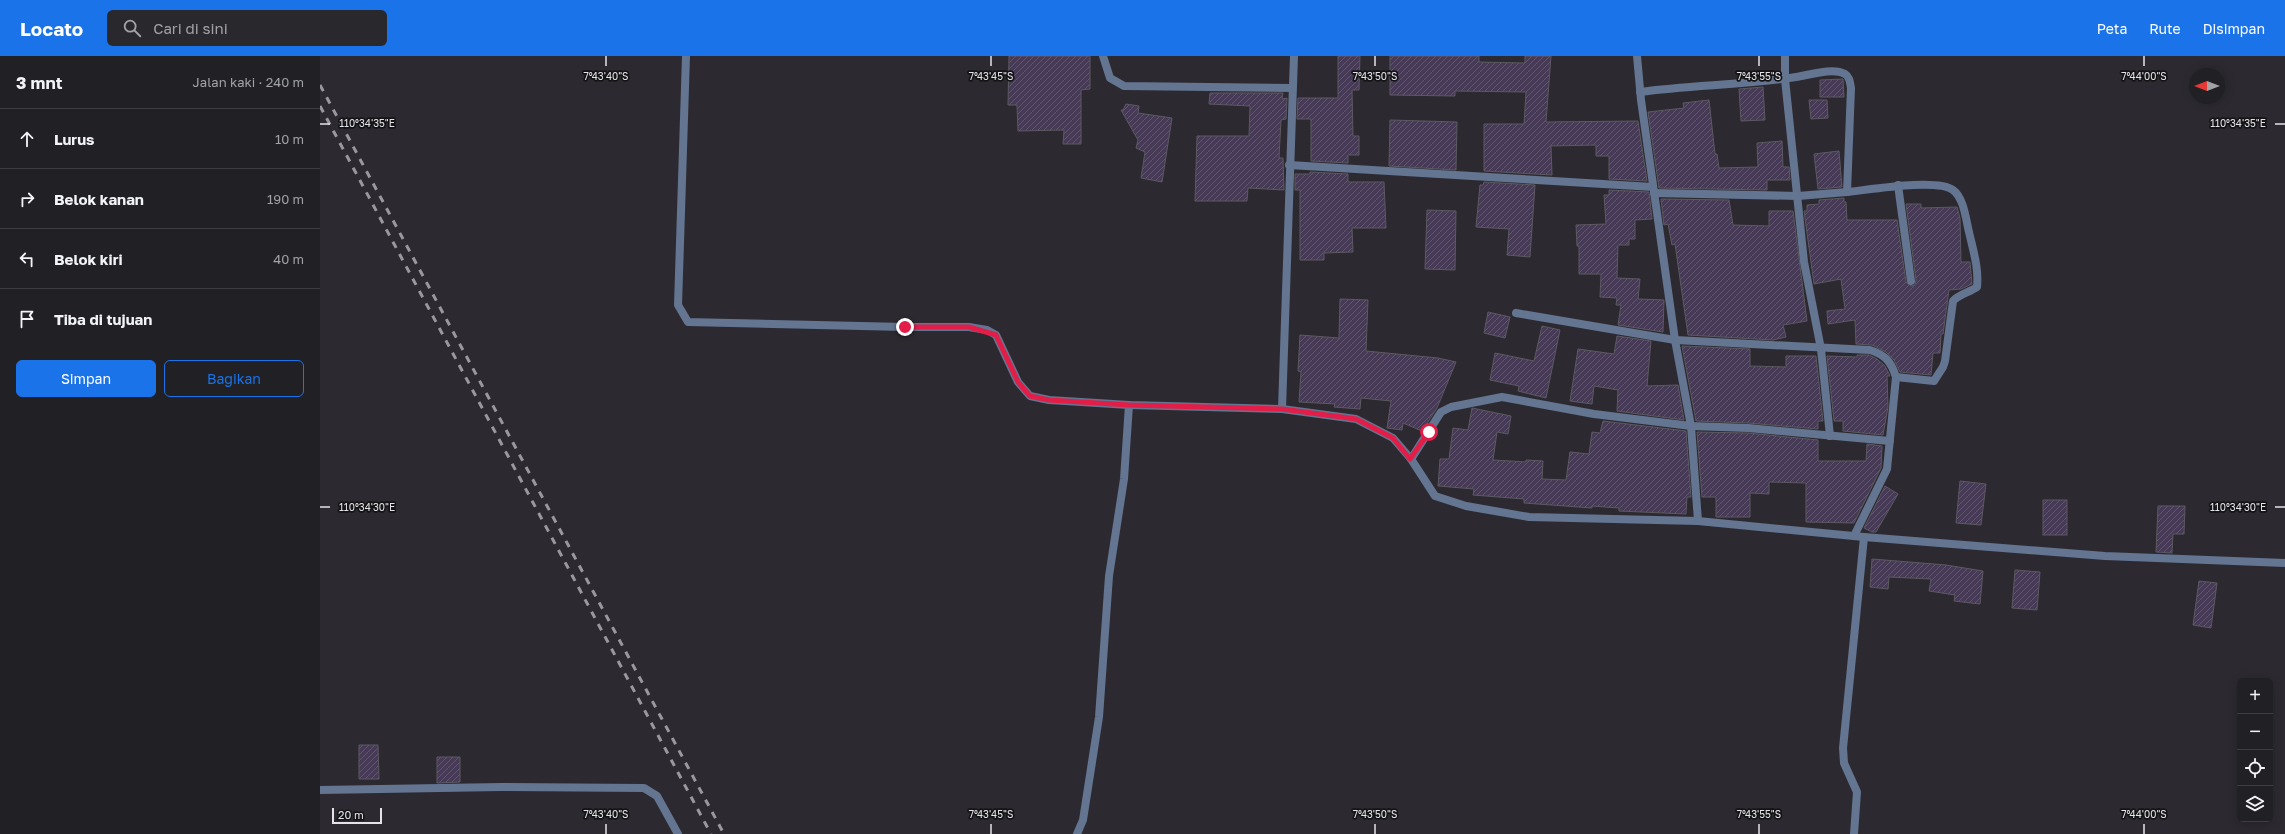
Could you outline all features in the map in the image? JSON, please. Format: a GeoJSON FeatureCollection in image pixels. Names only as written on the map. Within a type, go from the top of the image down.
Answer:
{"type":"FeatureCollection","features":[{"type":"Feature","properties":{"kind":"street"},"geometry":{"type":"LineString","coordinates":[[686,56],[678,304],[688,322],[969,327],[996,335],[1018,382],[1030,396],[1049,400],[1129,405],[1282,409],[1356,419],[1393,438],[1410,459],[1435,496],[1466,506],[1529,517],[1698,521],[1864,537],[2105,556],[2285,563]]}},
{"type":"Feature","properties":{"kind":"street"},"geometry":{"type":"LineString","coordinates":[[1103,56],[1110,78],[1124,86],[1292,88]]}},
{"type":"Feature","properties":{"kind":"street"},"geometry":{"type":"LineString","coordinates":[[1282,409],[1289,165],[1294,56]]}},
{"type":"Feature","properties":{"kind":"street"},"geometry":{"type":"LineString","coordinates":[[1637,56],[1640,92],[1674,340],[1691,426],[1698,521]]}},
{"type":"Feature","properties":{"kind":"street"},"geometry":{"type":"LineString","coordinates":[[1785,56],[1785,79],[1804,262],[1822,349],[1830,436]]}},
{"type":"Feature","properties":{"kind":"street"},"geometry":{"type":"LineString","coordinates":[[1640,92],[1688,86],[1785,79],[1832,72],[1844,74],[1849,78],[1851,88],[1850,147],[1847,192]]}},
{"type":"Feature","properties":{"kind":"street"},"geometry":{"type":"LineString","coordinates":[[1289,165],[1654,190],[1798,196],[1847,192],[1898,185],[1937,185],[1953,189],[1960,198],[1975,258],[1978,278],[1977,287],[1969,293],[1955,298],[1953,301],[1945,361],[1943,368],[1934,381],[1896,377]]}},
{"type":"Feature","properties":{"kind":"street"},"geometry":{"type":"LineString","coordinates":[[1898,185],[1911,281]]}},
{"type":"Feature","properties":{"kind":"street"},"geometry":{"type":"LineString","coordinates":[[1516,313],[1674,340],[1822,349],[1870,350],[1883,354],[1892,364],[1896,377],[1887,469],[1854,536]]}},
{"type":"Feature","properties":{"kind":"street"},"geometry":{"type":"LineString","coordinates":[[1410,459],[1441,412],[1452,407],[1502,397],[1594,414],[1691,426],[1748,428],[1890,441]]}},
{"type":"Feature","properties":{"kind":"street"},"geometry":{"type":"LineString","coordinates":[[1077,834],[1083,820],[1099,717],[1109,576],[1124,479],[1129,405]]}},
{"type":"Feature","properties":{"kind":"street"},"geometry":{"type":"LineString","coordinates":[[1854,834],[1857,792],[1844,763],[1843,748],[1864,537]]}},
{"type":"Feature","properties":{"kind":"street"},"geometry":{"type":"LineString","coordinates":[[320,790],[500,787],[644,788],[657,796],[678,834]]}},
{"type":"Feature","properties":{"kind":"building"},"geometry":{"type":"Polygon","coordinates":[[[1009,56],[1090,56],[1090,89],[1081,90],[1081,144],[1063,144],[1064,130],[1018,131],[1017,105],[1008,105],[1009,56]]]}},
{"type":"Feature","properties":{"kind":"building"},"geometry":{"type":"Polygon","coordinates":[[[1338,56],[1360,56],[1359,90],[1352,90],[1353,136],[1359,136],[1359,155],[1348,155],[1348,163],[1311,161],[1311,119],[1297,119],[1298,98],[1338,98],[1338,56]]]}},
{"type":"Feature","properties":{"kind":"building"},"geometry":{"type":"Polygon","coordinates":[[[1390,56],[1479,56],[1479,62],[1525,63],[1525,56],[1551,56],[1546,122],[1638,121],[1647,181],[1609,179],[1609,156],[1596,156],[1596,145],[1551,146],[1552,175],[1484,171],[1484,124],[1524,124],[1526,92],[1455,91],[1455,96],[1390,95],[1390,56]]]}},
{"type":"Feature","properties":{"kind":"building"},"geometry":{"type":"Polygon","coordinates":[[[1843,79],[1844,97],[1820,97],[1820,80],[1843,79]]]}},
{"type":"Feature","properties":{"kind":"building"},"geometry":{"type":"Polygon","coordinates":[[[1763,87],[1765,120],[1741,121],[1739,89],[1763,87]]]}},
{"type":"Feature","properties":{"kind":"building"},"geometry":{"type":"Polygon","coordinates":[[[1210,93],[1283,93],[1282,99],[1287,98],[1286,119],[1281,120],[1279,158],[1283,158],[1284,190],[1248,188],[1247,201],[1195,201],[1197,136],[1249,136],[1250,106],[1209,104],[1210,93]]]}},
{"type":"Feature","properties":{"kind":"building"},"geometry":{"type":"Polygon","coordinates":[[[1709,100],[1715,154],[1717,154],[1719,168],[1758,167],[1757,143],[1782,141],[1783,167],[1789,167],[1790,180],[1767,180],[1767,190],[1659,188],[1648,112],[1684,108],[1683,103],[1709,100]]]}},
{"type":"Feature","properties":{"kind":"building"},"geometry":{"type":"Polygon","coordinates":[[[1809,100],[1827,100],[1828,118],[1811,119],[1809,100]]]}},
{"type":"Feature","properties":{"kind":"building"},"geometry":{"type":"Polygon","coordinates":[[[1126,104],[1139,106],[1138,113],[1172,118],[1162,182],[1141,178],[1145,152],[1136,148],[1138,140],[1121,110],[1123,110],[1126,104]]]}},
{"type":"Feature","properties":{"kind":"building"},"geometry":{"type":"Polygon","coordinates":[[[1390,120],[1457,122],[1456,170],[1389,166],[1390,120]]]}},
{"type":"Feature","properties":{"kind":"building"},"geometry":{"type":"Polygon","coordinates":[[[1839,151],[1842,187],[1818,189],[1814,154],[1839,151]]]}},
{"type":"Feature","properties":{"kind":"building"},"geometry":{"type":"Polygon","coordinates":[[[1310,172],[1348,174],[1348,182],[1384,182],[1386,228],[1352,228],[1353,252],[1324,253],[1324,260],[1300,260],[1300,190],[1295,190],[1295,174],[1310,174],[1310,172]]]}},
{"type":"Feature","properties":{"kind":"building"},"geometry":{"type":"Polygon","coordinates":[[[1484,182],[1535,185],[1530,257],[1507,255],[1509,229],[1476,227],[1480,185],[1483,185],[1484,182]]]}},
{"type":"Feature","properties":{"kind":"building"},"geometry":{"type":"Polygon","coordinates":[[[1609,190],[1649,192],[1652,219],[1635,220],[1635,239],[1629,239],[1629,245],[1618,245],[1617,278],[1640,279],[1638,299],[1664,300],[1663,332],[1618,325],[1621,305],[1616,305],[1617,298],[1600,297],[1601,274],[1579,274],[1579,246],[1577,246],[1576,225],[1606,224],[1604,195],[1609,195],[1609,190]]]}},
{"type":"Feature","properties":{"kind":"building"},"geometry":{"type":"Polygon","coordinates":[[[1844,198],[1844,202],[1846,202],[1847,220],[1897,220],[1906,282],[1911,286],[1915,285],[1916,280],[1906,204],[1921,204],[1921,208],[1957,207],[1960,218],[1961,262],[1970,262],[1972,284],[1961,289],[1949,290],[1943,334],[1941,334],[1940,353],[1933,353],[1931,375],[1900,372],[1894,360],[1886,352],[1872,345],[1856,344],[1855,320],[1828,324],[1827,311],[1845,309],[1841,279],[1814,284],[1804,211],[1807,211],[1807,205],[1819,204],[1819,200],[1844,198]]]}},
{"type":"Feature","properties":{"kind":"building"},"geometry":{"type":"Polygon","coordinates":[[[1661,199],[1729,200],[1733,225],[1769,226],[1769,211],[1793,211],[1807,321],[1783,325],[1786,337],[1773,340],[1688,335],[1675,244],[1672,245],[1668,224],[1664,225],[1661,199]]]}},
{"type":"Feature","properties":{"kind":"building"},"geometry":{"type":"Polygon","coordinates":[[[1427,210],[1456,211],[1455,270],[1425,269],[1427,210]]]}},
{"type":"Feature","properties":{"kind":"building"},"geometry":{"type":"Polygon","coordinates":[[[1340,299],[1368,300],[1366,351],[1438,358],[1456,362],[1437,408],[1422,431],[1403,423],[1402,430],[1387,428],[1391,401],[1361,398],[1360,409],[1334,407],[1335,404],[1299,402],[1301,372],[1298,371],[1300,335],[1339,338],[1340,299]]]}},
{"type":"Feature","properties":{"kind":"building"},"geometry":{"type":"Polygon","coordinates":[[[1488,312],[1510,317],[1505,338],[1484,333],[1488,312]]]}},
{"type":"Feature","properties":{"kind":"building"},"geometry":{"type":"Polygon","coordinates":[[[1542,326],[1560,330],[1546,398],[1518,391],[1519,386],[1490,380],[1495,353],[1534,361],[1542,326]]]}},
{"type":"Feature","properties":{"kind":"building"},"geometry":{"type":"Polygon","coordinates":[[[1617,336],[1651,341],[1647,386],[1678,385],[1684,420],[1617,411],[1618,390],[1594,386],[1592,404],[1570,401],[1578,349],[1614,354],[1617,336]]]}},
{"type":"Feature","properties":{"kind":"building"},"geometry":{"type":"Polygon","coordinates":[[[1682,346],[1750,349],[1750,366],[1786,367],[1786,356],[1816,356],[1823,421],[1818,421],[1818,429],[1748,423],[1696,421],[1682,346]]]}},
{"type":"Feature","properties":{"kind":"building"},"geometry":{"type":"Polygon","coordinates":[[[1857,355],[1869,355],[1877,359],[1885,366],[1890,376],[1887,376],[1888,407],[1883,435],[1843,431],[1843,421],[1834,421],[1827,356],[1857,357],[1857,355]]]}},
{"type":"Feature","properties":{"kind":"building"},"geometry":{"type":"Polygon","coordinates":[[[1472,408],[1511,416],[1508,434],[1497,432],[1493,460],[1526,462],[1526,460],[1543,461],[1542,479],[1566,480],[1570,452],[1589,454],[1592,432],[1600,433],[1603,421],[1686,431],[1691,497],[1687,497],[1686,514],[1619,511],[1619,508],[1592,506],[1592,508],[1524,503],[1524,499],[1473,495],[1474,489],[1438,486],[1440,459],[1449,459],[1453,428],[1468,430],[1472,408]]]}},
{"type":"Feature","properties":{"kind":"building"},"geometry":{"type":"Polygon","coordinates":[[[1697,432],[1748,433],[1818,440],[1818,461],[1866,461],[1867,444],[1882,446],[1881,468],[1854,523],[1806,522],[1806,483],[1769,482],[1769,494],[1750,493],[1750,517],[1716,517],[1716,497],[1702,497],[1697,432]]]}},
{"type":"Feature","properties":{"kind":"building"},"geometry":{"type":"Polygon","coordinates":[[[1960,481],[1986,484],[1981,525],[1956,523],[1960,481]]]}},
{"type":"Feature","properties":{"kind":"building"},"geometry":{"type":"Polygon","coordinates":[[[1885,486],[1898,494],[1876,532],[1872,532],[1864,528],[1885,486]]]}},
{"type":"Feature","properties":{"kind":"building"},"geometry":{"type":"Polygon","coordinates":[[[2043,500],[2067,500],[2067,535],[2043,535],[2043,500]]]}},
{"type":"Feature","properties":{"kind":"building"},"geometry":{"type":"Polygon","coordinates":[[[2158,506],[2185,506],[2184,534],[2173,534],[2172,553],[2156,552],[2158,506]]]}},
{"type":"Feature","properties":{"kind":"building"},"geometry":{"type":"Polygon","coordinates":[[[1872,559],[1946,565],[1983,571],[1980,604],[1954,601],[1955,595],[1929,591],[1931,579],[1889,577],[1888,589],[1870,587],[1872,559]]]}},
{"type":"Feature","properties":{"kind":"building"},"geometry":{"type":"Polygon","coordinates":[[[2015,570],[2040,572],[2037,610],[2012,608],[2015,570]]]}},
{"type":"Feature","properties":{"kind":"building"},"geometry":{"type":"Polygon","coordinates":[[[2199,581],[2217,583],[2211,628],[2193,625],[2199,581]]]}},
{"type":"Feature","properties":{"kind":"building"},"geometry":{"type":"Polygon","coordinates":[[[359,745],[378,745],[379,779],[359,779],[359,745]]]}},
{"type":"Feature","properties":{"kind":"building"},"geometry":{"type":"Polygon","coordinates":[[[437,757],[460,757],[460,782],[437,783],[437,757]]]}},
{"type":"Feature","properties":{"kind":"railway"},"geometry":{"type":"LineString","coordinates":[[320,85],[724,834]]}},
{"type":"Feature","properties":{"kind":"railway"},"geometry":{"type":"LineString","coordinates":[[320,106],[711,834]]}},
{"type":"Feature","properties":{"kind":"route"},"geometry":{"type":"LineString","coordinates":[[905,327],[969,327],[986,330],[996,335],[1018,382],[1030,396],[1049,400],[1129,405],[1282,409],[1356,419],[1393,438],[1410,459],[1429,432]]}}]}
